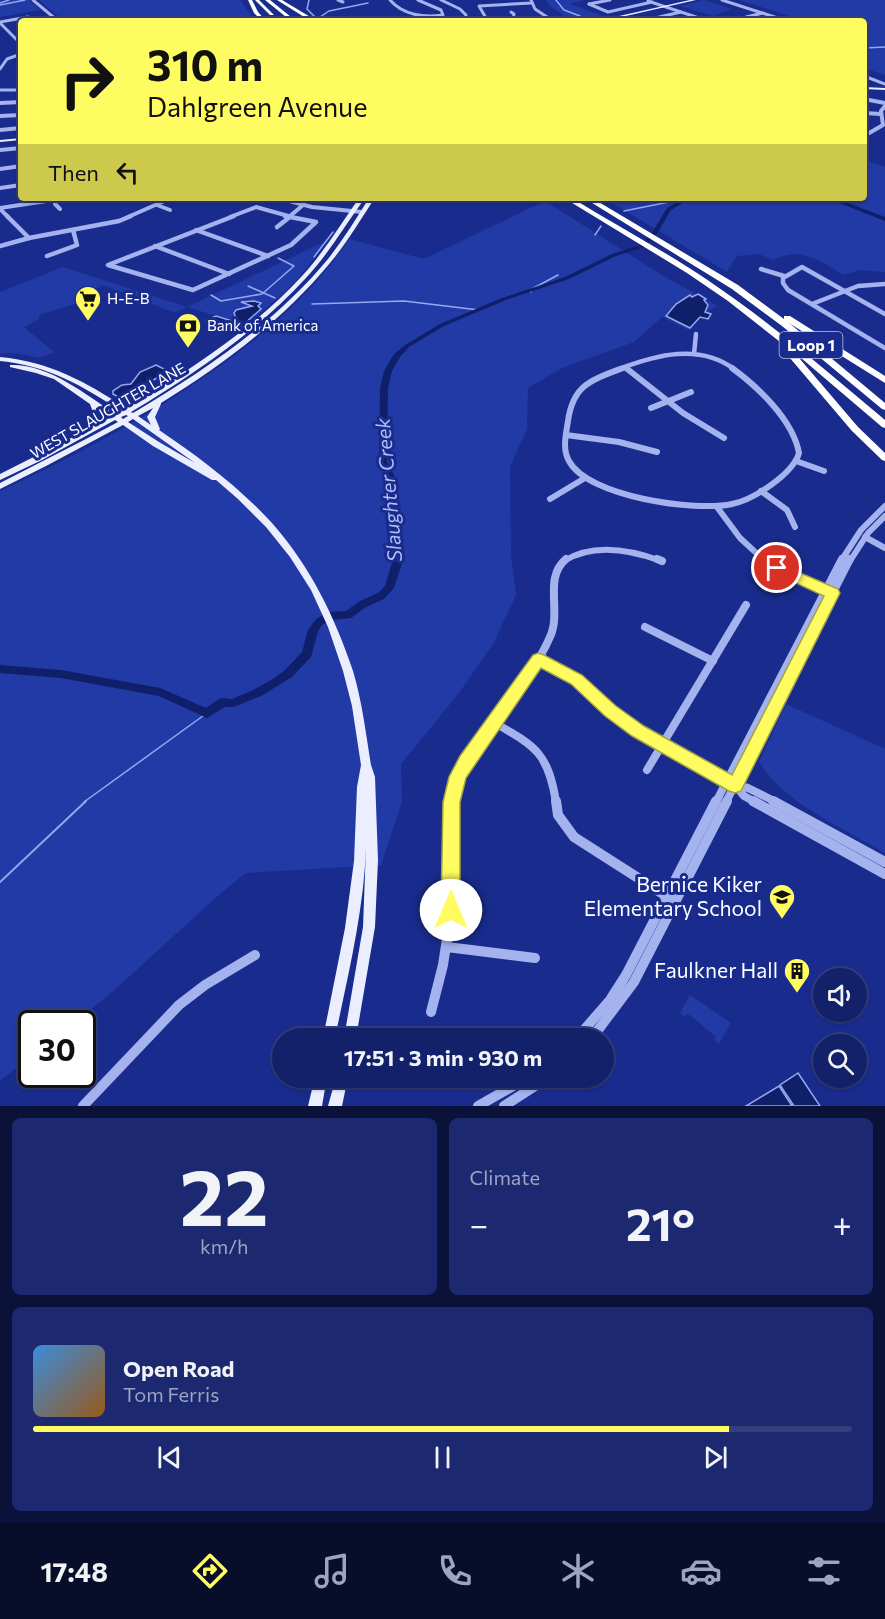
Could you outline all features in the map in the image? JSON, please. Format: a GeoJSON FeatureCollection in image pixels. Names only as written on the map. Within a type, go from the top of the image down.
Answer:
{"type":"FeatureCollection","features":[{"type":"Feature","properties":{"kind":"highway"},"geometry":{"type":"LineString","coordinates":[[250,0],[262,18]]}},
{"type":"Feature","properties":{"kind":"highway"},"geometry":{"type":"LineString","coordinates":[[257,0],[275,16]]}},
{"type":"Feature","properties":{"kind":"highway"},"geometry":{"type":"LineString","coordinates":[[267,0],[289,18]]}},
{"type":"Feature","properties":{"kind":"highway"},"geometry":{"type":"LineString","coordinates":[[279,0],[308,18]]}},
{"type":"Feature","properties":{"kind":"highway"},"geometry":{"type":"LineString","coordinates":[[567,201],[586,210]]}},
{"type":"Feature","properties":{"kind":"highway","name":"Loop 1"},"geometry":{"type":"LineString","coordinates":[[572,201],[654,249],[754,317],[885,425]]}},
{"type":"Feature","properties":{"kind":"highway","name":"Loop 1"},"geometry":{"type":"LineString","coordinates":[[594,201],[735,287],[785,324],[885,407]]}},
{"type":"Feature","properties":{"kind":"highway"},"geometry":{"type":"LineString","coordinates":[[735,287],[885,380]]}},
{"type":"Feature","properties":{"kind":"highway"},"geometry":{"type":"LineString","coordinates":[[754,317],[797,360],[861,435],[885,458]]}},
{"type":"Feature","properties":{"kind":"main road"},"geometry":{"type":"LineString","coordinates":[[620,18],[694,0]]}},
{"type":"Feature","properties":{"kind":"main road"},"geometry":{"type":"LineString","coordinates":[[613,18],[700,0]]}},
{"type":"Feature","properties":{"kind":"main road"},"geometry":{"type":"LineString","coordinates":[[867,89],[885,90]]}},
{"type":"Feature","properties":{"kind":"main road"},"geometry":{"type":"LineString","coordinates":[[0,140],[18,138]]}},
{"type":"Feature","properties":{"kind":"main road","name":"WEST SLAUGHTER LANE"},"geometry":{"type":"LineString","coordinates":[[0,486],[119,419],[125,411],[187,373],[238,336],[301,279],[332,244],[360,201]]}},
{"type":"Feature","properties":{"kind":"main road","name":"WEST SLAUGHTER LANE"},"geometry":{"type":"LineString","coordinates":[[0,477],[83,435],[119,419],[133,416],[183,385],[247,339],[323,268],[370,201]]}},
{"type":"Feature","properties":{"kind":"main road"},"geometry":{"type":"LineString","coordinates":[[238,336],[247,339]]}},
{"type":"Feature","properties":{"kind":"main road"},"geometry":{"type":"LineString","coordinates":[[0,359],[68,377],[158,432],[207,467],[244,499],[286,545],[315,589],[349,672],[370,777],[369,927],[352,1028]]}},
{"type":"Feature","properties":{"kind":"main road"},"geometry":{"type":"LineString","coordinates":[[0,364],[43,370],[244,499]]}},
{"type":"Feature","properties":{"kind":"main road"},"geometry":{"type":"LineString","coordinates":[[158,432],[151,421],[153,410],[183,385]]}},
{"type":"Feature","properties":{"kind":"main road"},"geometry":{"type":"LineString","coordinates":[[83,435],[97,418],[98,410],[93,402]]}},
{"type":"Feature","properties":{"kind":"main road"},"geometry":{"type":"LineString","coordinates":[[331,1028],[353,922],[362,841],[362,778],[366,765]]}},
{"type":"Feature","properties":{"kind":"main road"},"geometry":{"type":"LineString","coordinates":[[315,1106],[319,1088]]}},
{"type":"Feature","properties":{"kind":"main road"},"geometry":{"type":"LineString","coordinates":[[335,1106],[339,1088]]}},
{"type":"Feature","properties":{"kind":"street"},"geometry":{"type":"LineString","coordinates":[[33,0],[54,18]]}},
{"type":"Feature","properties":{"kind":"street"},"geometry":{"type":"LineString","coordinates":[[338,0],[343,2]]}},
{"type":"Feature","properties":{"kind":"street"},"geometry":{"type":"LineString","coordinates":[[384,0],[391,0],[395,7],[416,15],[442,16],[442,11],[418,0]]}},
{"type":"Feature","properties":{"kind":"street"},"geometry":{"type":"LineString","coordinates":[[442,1],[453,0]]}},
{"type":"Feature","properties":{"kind":"street"},"geometry":{"type":"LineString","coordinates":[[608,0],[589,4],[608,12],[652,2]]}},
{"type":"Feature","properties":{"kind":"street"},"geometry":{"type":"LineString","coordinates":[[646,0],[699,18]]}},
{"type":"Feature","properties":{"kind":"street"},"geometry":{"type":"LineString","coordinates":[[722,0],[777,18]]}},
{"type":"Feature","properties":{"kind":"street"},"geometry":{"type":"LineString","coordinates":[[442,1],[463,11],[466,18]]}},
{"type":"Feature","properties":{"kind":"street"},"geometry":{"type":"LineString","coordinates":[[486,18],[479,6],[531,1],[536,9],[547,18]]}},
{"type":"Feature","properties":{"kind":"street"},"geometry":{"type":"LineString","coordinates":[[511,12],[514,14],[513,18]]}},
{"type":"Feature","properties":{"kind":"street"},"geometry":{"type":"LineString","coordinates":[[654,18],[681,12]]}},
{"type":"Feature","properties":{"kind":"street"},"geometry":{"type":"LineString","coordinates":[[746,17],[763,13]]}},
{"type":"Feature","properties":{"kind":"street"},"geometry":{"type":"LineString","coordinates":[[413,18],[416,15]]}},
{"type":"Feature","properties":{"kind":"street"},"geometry":{"type":"LineString","coordinates":[[0,22],[18,19]]}},
{"type":"Feature","properties":{"kind":"street"},"geometry":{"type":"LineString","coordinates":[[0,22],[18,41]]}},
{"type":"Feature","properties":{"kind":"street"},"geometry":{"type":"LineString","coordinates":[[0,69],[9,58],[18,55]]}},
{"type":"Feature","properties":{"kind":"street"},"geometry":{"type":"LineString","coordinates":[[867,77],[885,84]]}},
{"type":"Feature","properties":{"kind":"street"},"geometry":{"type":"LineString","coordinates":[[0,90],[18,89]]}},
{"type":"Feature","properties":{"kind":"street"},"geometry":{"type":"LineString","coordinates":[[867,100],[885,105],[881,110],[883,125],[867,134]]}},
{"type":"Feature","properties":{"kind":"street"},"geometry":{"type":"LineString","coordinates":[[0,103],[18,102]]}},
{"type":"Feature","properties":{"kind":"street"},"geometry":{"type":"LineString","coordinates":[[867,112],[881,114]]}},
{"type":"Feature","properties":{"kind":"street"},"geometry":{"type":"LineString","coordinates":[[0,116],[18,115]]}},
{"type":"Feature","properties":{"kind":"street"},"geometry":{"type":"LineString","coordinates":[[0,130],[18,128]]}},
{"type":"Feature","properties":{"kind":"street"},"geometry":{"type":"LineString","coordinates":[[867,130],[872,131]]}},
{"type":"Feature","properties":{"kind":"street"},"geometry":{"type":"LineString","coordinates":[[0,150],[18,148]]}},
{"type":"Feature","properties":{"kind":"street"},"geometry":{"type":"LineString","coordinates":[[10,162],[10,168]]}},
{"type":"Feature","properties":{"kind":"street"},"geometry":{"type":"LineString","coordinates":[[0,169],[18,167]]}},
{"type":"Feature","properties":{"kind":"street"},"geometry":{"type":"LineString","coordinates":[[0,188],[18,185]]}},
{"type":"Feature","properties":{"kind":"street"},"geometry":{"type":"LineString","coordinates":[[0,208],[43,201]]}},
{"type":"Feature","properties":{"kind":"street"},"geometry":{"type":"LineString","coordinates":[[55,201],[60,208]]}},
{"type":"Feature","properties":{"kind":"street"},"geometry":{"type":"LineString","coordinates":[[0,246],[29,238],[119,221],[165,201]]}},
{"type":"Feature","properties":{"kind":"street"},"geometry":{"type":"LineString","coordinates":[[289,201],[303,205],[362,212]]}},
{"type":"Feature","properties":{"kind":"street"},"geometry":{"type":"LineString","coordinates":[[157,205],[170,210]]}},
{"type":"Feature","properties":{"kind":"street"},"geometry":{"type":"LineString","coordinates":[[277,227],[303,205]]}},
{"type":"Feature","properties":{"kind":"street"},"geometry":{"type":"LineString","coordinates":[[256,207],[316,222],[295,243],[193,290],[108,265],[196,230],[256,207]]}},
{"type":"Feature","properties":{"kind":"street"},"geometry":{"type":"LineString","coordinates":[[0,208],[29,238]]}},
{"type":"Feature","properties":{"kind":"street"},"geometry":{"type":"LineString","coordinates":[[119,221],[126,226]]}},
{"type":"Feature","properties":{"kind":"street"},"geometry":{"type":"LineString","coordinates":[[47,256],[77,244],[73,230]]}},
{"type":"Feature","properties":{"kind":"street"},"geometry":{"type":"LineString","coordinates":[[196,230],[207,236],[259,251],[268,256]]}},
{"type":"Feature","properties":{"kind":"street"},"geometry":{"type":"LineString","coordinates":[[155,246],[219,268],[229,274]]}},
{"type":"Feature","properties":{"kind":"street"},"geometry":{"type":"LineString","coordinates":[[761,268],[784,276],[802,267],[885,314]]}},
{"type":"Feature","properties":{"kind":"street"},"geometry":{"type":"LineString","coordinates":[[784,276],[785,288],[885,348]]}},
{"type":"Feature","properties":{"kind":"street"},"geometry":{"type":"LineString","coordinates":[[812,304],[863,285],[885,284]]}},
{"type":"Feature","properties":{"kind":"street"},"geometry":{"type":"LineString","coordinates":[[694,354],[696,334]]}},
{"type":"Feature","properties":{"kind":"street"},"geometry":{"type":"LineString","coordinates":[[694,354],[721,362],[744,376],[794,434],[799,450],[796,461],[789,470],[748,500],[717,507],[679,506],[618,492],[585,478],[572,466],[564,445],[571,406],[577,392],[592,380],[626,368],[660,356],[694,354]]}},
{"type":"Feature","properties":{"kind":"street"},"geometry":{"type":"LineString","coordinates":[[626,368],[668,401],[724,438]]}},
{"type":"Feature","properties":{"kind":"street"},"geometry":{"type":"LineString","coordinates":[[651,408],[691,392]]}},
{"type":"Feature","properties":{"kind":"street"},"geometry":{"type":"LineString","coordinates":[[566,435],[619,442],[657,452]]}},
{"type":"Feature","properties":{"kind":"street"},"geometry":{"type":"LineString","coordinates":[[796,461],[824,471]]}},
{"type":"Feature","properties":{"kind":"street"},"geometry":{"type":"LineString","coordinates":[[550,499],[585,478]]}},
{"type":"Feature","properties":{"kind":"street"},"geometry":{"type":"LineString","coordinates":[[761,491],[789,512],[795,527]]}},
{"type":"Feature","properties":{"kind":"street"},"geometry":{"type":"LineString","coordinates":[[596,1028],[634,982],[671,900],[854,539],[885,506]]}},
{"type":"Feature","properties":{"kind":"street"},"geometry":{"type":"LineString","coordinates":[[717,507],[735,535],[758,556],[784,572],[829,592]]}},
{"type":"Feature","properties":{"kind":"street"},"geometry":{"type":"LineString","coordinates":[[829,592],[865,537],[885,516]]}},
{"type":"Feature","properties":{"kind":"street"},"geometry":{"type":"LineString","coordinates":[[865,537],[885,548]]}},
{"type":"Feature","properties":{"kind":"street"},"geometry":{"type":"LineString","coordinates":[[431,1012],[447,947],[451,910],[453,794],[457,777],[465,762],[549,642],[555,622],[554,576],[566,560],[584,552],[626,551],[662,561]]}},
{"type":"Feature","properties":{"kind":"street"},"geometry":{"type":"LineString","coordinates":[[647,770],[746,605]]}},
{"type":"Feature","properties":{"kind":"street"},"geometry":{"type":"LineString","coordinates":[[645,627],[713,661]]}},
{"type":"Feature","properties":{"kind":"street"},"geometry":{"type":"LineString","coordinates":[[538,659],[576,680],[618,717],[663,746],[731,783],[748,788],[805,817],[885,862]]}},
{"type":"Feature","properties":{"kind":"street"},"geometry":{"type":"LineString","coordinates":[[493,722],[527,741],[542,756],[552,777],[558,815],[568,831],[578,841],[671,900]]}},
{"type":"Feature","properties":{"kind":"street"},"geometry":{"type":"LineString","coordinates":[[731,783],[744,796],[885,874]]}},
{"type":"Feature","properties":{"kind":"street"},"geometry":{"type":"LineString","coordinates":[[447,947],[534,958]]}},
{"type":"Feature","properties":{"kind":"street"},"geometry":{"type":"LineString","coordinates":[[83,1106],[179,1005],[205,985],[255,955]]}},
{"type":"Feature","properties":{"kind":"street"},"geometry":{"type":"LineString","coordinates":[[478,1106],[510,1088]]}},
{"type":"Feature","properties":{"kind":"street"},"geometry":{"type":"LineString","coordinates":[[504,1106],[532,1088]]}},
{"type":"Feature","properties":{"kind":"shaded area"},"geometry":{"type":"Polygon","coordinates":[[[0,0],[29,0],[41,10],[0,17],[0,0]]]}},
{"type":"Feature","properties":{"kind":"shaded area"},"geometry":{"type":"Polygon","coordinates":[[[39,0],[240,0],[253,18],[60,18],[39,0]]]}},
{"type":"Feature","properties":{"kind":"shaded area"},"geometry":{"type":"Polygon","coordinates":[[[546,0],[585,0],[570,4],[609,18],[566,18],[546,0]]]}},
{"type":"Feature","properties":{"kind":"shaded area"},"geometry":{"type":"Polygon","coordinates":[[[704,0],[731,9],[713,16],[680,6],[704,0]]]}},
{"type":"Feature","properties":{"kind":"shaded area"},"geometry":{"type":"Polygon","coordinates":[[[739,0],[885,0],[885,75],[867,69],[867,18],[796,18],[739,0]]]}},
{"type":"Feature","properties":{"kind":"shaded area"},"geometry":{"type":"Polygon","coordinates":[[[867,161],[885,167],[885,272],[860,270],[843,275],[818,260],[801,255],[792,254],[773,260],[759,254],[737,256],[727,272],[609,201],[867,201],[867,161]]]}},
{"type":"Feature","properties":{"kind":"shaded area"},"geometry":{"type":"Polygon","coordinates":[[[545,201],[662,275],[717,306],[700,317],[689,330],[662,317],[634,342],[562,368],[528,388],[527,429],[510,467],[511,554],[516,595],[493,644],[459,693],[401,764],[402,802],[381,865],[246,873],[90,1010],[18,1010],[18,1066],[0,1081],[0,491],[93,444],[192,386],[239,352],[282,316],[319,279],[349,239],[424,259],[545,201]]]}},
{"type":"Feature","properties":{"kind":"shaded area"},"geometry":{"type":"Polygon","coordinates":[[[326,241],[293,284],[246,325],[187,307],[326,241]]]}},
{"type":"Feature","properties":{"kind":"shaded area"},"geometry":{"type":"Polygon","coordinates":[[[63,267],[187,307],[175,313],[103,285],[87,293],[75,304],[39,315],[39,319],[24,327],[54,352],[40,358],[14,353],[0,354],[0,292],[63,267]]]}},
{"type":"Feature","properties":{"kind":"shaded area"},"geometry":{"type":"Polygon","coordinates":[[[698,294],[706,299],[704,300],[708,305],[705,312],[711,314],[708,319],[700,317],[690,328],[666,316],[676,304],[690,295],[692,297],[698,294]]]}},
{"type":"Feature","properties":{"kind":"shaded area"},"geometry":{"type":"Polygon","coordinates":[[[241,302],[261,303],[258,306],[261,309],[237,330],[207,320],[216,316],[232,321],[236,318],[234,313],[236,310],[252,306],[241,302]]]}},
{"type":"Feature","properties":{"kind":"shaded area"},"geometry":{"type":"Polygon","coordinates":[[[156,365],[168,371],[139,389],[142,392],[125,401],[113,394],[113,391],[122,385],[131,384],[140,372],[156,365]]]}},
{"type":"Feature","properties":{"kind":"shaded area"},"geometry":{"type":"Polygon","coordinates":[[[786,704],[885,749],[885,853],[800,803],[784,791],[759,762],[786,704]]]}},
{"type":"Feature","properties":{"kind":"shaded area"},"geometry":{"type":"Polygon","coordinates":[[[690,995],[731,1023],[719,1044],[714,1040],[716,1037],[691,1016],[687,1014],[685,1017],[680,1013],[690,995]]]}},
{"type":"Feature","properties":{"kind":"shaded area"},"geometry":{"type":"Polygon","coordinates":[[[798,1073],[820,1106],[794,1106],[780,1085],[798,1073]]]}},
{"type":"Feature","properties":{"kind":"shaded area"},"geometry":{"type":"Polygon","coordinates":[[[779,1086],[792,1106],[746,1106],[779,1086]]]}},
{"type":"Feature","properties":{"kind":"waterway"},"geometry":{"type":"LineString","coordinates":[[0,3],[9,0]]}},
{"type":"Feature","properties":{"kind":"waterway"},"geometry":{"type":"LineString","coordinates":[[0,5],[25,0]]}},
{"type":"Feature","properties":{"kind":"waterway"},"geometry":{"type":"LineString","coordinates":[[309,0],[307,9],[316,18]]}},
{"type":"Feature","properties":{"kind":"waterway"},"geometry":{"type":"LineString","coordinates":[[556,0],[564,10],[580,16]]}},
{"type":"Feature","properties":{"kind":"waterway"},"geometry":{"type":"LineString","coordinates":[[318,18],[329,11],[368,3]]}},
{"type":"Feature","properties":{"kind":"waterway"},"geometry":{"type":"LineString","coordinates":[[867,48],[885,47]]}},
{"type":"Feature","properties":{"kind":"waterway"},"geometry":{"type":"LineString","coordinates":[[624,211],[674,201]]}},
{"type":"Feature","properties":{"kind":"waterway","name":"Slaughter Creek"},"geometry":{"type":"LineString","coordinates":[[0,669],[61,674],[160,692],[207,713],[223,702],[232,703],[277,682],[307,654],[313,630],[319,622],[329,616],[348,615],[363,604],[381,596],[389,588],[397,563],[390,524],[392,483],[383,462],[384,388],[388,371],[397,356],[407,346],[442,325],[504,299],[567,278],[614,255],[642,246],[654,234],[669,209],[683,201]]}},
{"type":"Feature","properties":{"kind":"waterway","name":"Slaughter Creek"},"geometry":{"type":"LineString","coordinates":[[838,201],[885,219]]}},
{"type":"Feature","properties":{"kind":"waterway"},"geometry":{"type":"LineString","coordinates":[[595,235],[601,226]]}},
{"type":"Feature","properties":{"kind":"waterway"},"geometry":{"type":"LineString","coordinates":[[314,257],[333,232]]}},
{"type":"Feature","properties":{"kind":"waterway"},"geometry":{"type":"LineString","coordinates":[[263,293],[294,266],[278,258]]}},
{"type":"Feature","properties":{"kind":"waterway","name":"Slaughter Creek"},"geometry":{"type":"LineString","coordinates":[[531,292],[530,290],[558,275]]}},
{"type":"Feature","properties":{"kind":"waterway"},"geometry":{"type":"LineString","coordinates":[[248,286],[263,293]]}},
{"type":"Feature","properties":{"kind":"waterway"},"geometry":{"type":"LineString","coordinates":[[211,295],[221,301],[263,293]]}},
{"type":"Feature","properties":{"kind":"waterway"},"geometry":{"type":"LineString","coordinates":[[263,293],[275,298]]}},
{"type":"Feature","properties":{"kind":"waterway"},"geometry":{"type":"LineString","coordinates":[[312,304],[404,301],[479,310]]}},
{"type":"Feature","properties":{"kind":"waterway"},"geometry":{"type":"LineString","coordinates":[[84,802],[207,713]]}},
{"type":"Feature","properties":{"kind":"waterway"},"geometry":{"type":"LineString","coordinates":[[0,882],[86,801]]}},
{"type":"Feature","properties":{"kind":"place","name":"H-E-B"},"geometry":{"type":"Point","coordinates":[88,322]}},
{"type":"Feature","properties":{"kind":"place","name":"Bank of America"},"geometry":{"type":"Point","coordinates":[188,349]}},
{"type":"Feature","properties":{"kind":"place","name":"Bernice Kiker Elementary School"},"geometry":{"type":"Point","coordinates":[782,920]}},
{"type":"Feature","properties":{"kind":"place","name":"Faulkner Hall"},"geometry":{"type":"Point","coordinates":[797,994]}},
{"type":"Feature","properties":{"kind":"route"},"geometry":{"type":"LineString","coordinates":[[451,910],[451,802],[457,777],[465,762],[538,659],[565,672],[610,711],[638,731],[735,785],[833,593],[777,568]]}}]}
